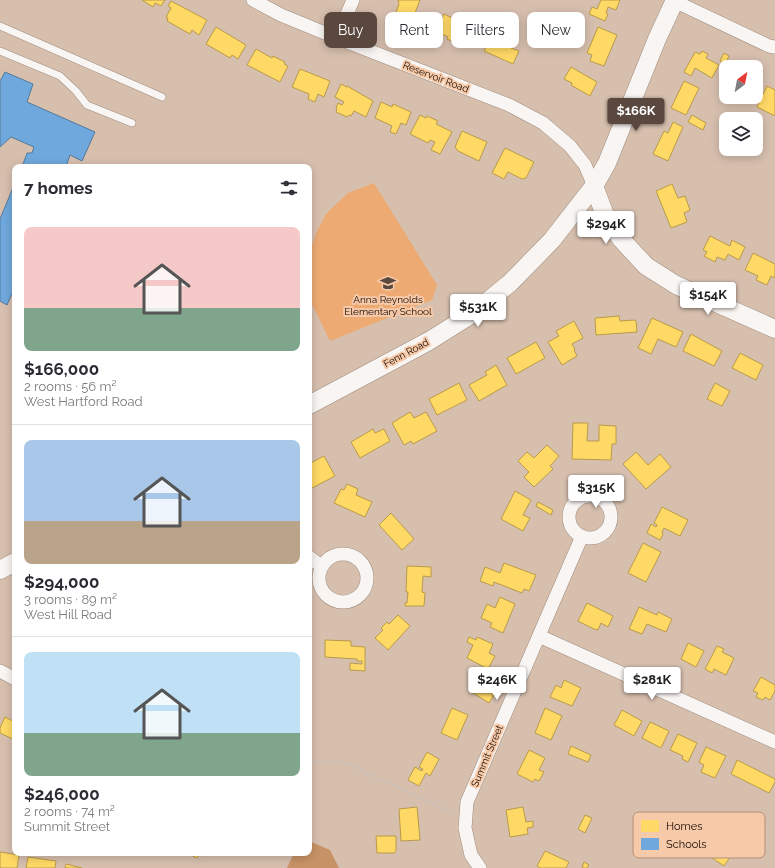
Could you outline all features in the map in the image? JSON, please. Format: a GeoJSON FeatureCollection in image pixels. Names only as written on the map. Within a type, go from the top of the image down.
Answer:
{"type":"FeatureCollection","features":[{"type":"Feature","properties":{"kind":"street","name":"Reservoir Road"},"geometry":{"type":"LineString","coordinates":[[253,0],[281,15],[324,33]]}},
{"type":"Feature","properties":{"kind":"street"},"geometry":{"type":"LineString","coordinates":[[348,12],[353,0]]}},
{"type":"Feature","properties":{"kind":"street"},"geometry":{"type":"LineString","coordinates":[[674,1],[769,46],[775,47]]}},
{"type":"Feature","properties":{"kind":"street","name":"Fenn Road"},"geometry":{"type":"LineString","coordinates":[[312,403],[429,341],[472,314],[530,264],[561,229],[594,186],[611,154],[657,39],[674,1]]}},
{"type":"Feature","properties":{"kind":"street","name":"Reservoir Road"},"geometry":{"type":"LineString","coordinates":[[363,48],[509,105],[543,123],[570,146],[585,165],[594,186]]}},
{"type":"Feature","properties":{"kind":"street"},"geometry":{"type":"LineString","coordinates":[[594,186],[605,215],[617,234],[646,266],[676,285],[775,328]]}},
{"type":"Feature","properties":{"kind":"street","name":"Summit Street"},"geometry":{"type":"LineString","coordinates":[[480,868],[471,855],[465,828],[467,802],[582,536]]}},
{"type":"Feature","properties":{"kind":"street"},"geometry":{"type":"LineString","coordinates":[[312,559],[321,566]]}},
{"type":"Feature","properties":{"kind":"street"},"geometry":{"type":"LineString","coordinates":[[0,570],[12,564]]}},
{"type":"Feature","properties":{"kind":"street"},"geometry":{"type":"LineString","coordinates":[[539,636],[775,742]]}},
{"type":"Feature","properties":{"kind":"street"},"geometry":{"type":"LineString","coordinates":[[0,671],[12,677]]}},
{"type":"Feature","properties":{"kind":"lane"},"geometry":{"type":"LineString","coordinates":[[0,26],[162,97]]}},
{"type":"Feature","properties":{"kind":"lane"},"geometry":{"type":"LineString","coordinates":[[0,51],[60,76],[76,91],[87,105],[132,123]]}},
{"type":"Feature","properties":{"kind":"path"},"geometry":{"type":"LineString","coordinates":[[312,762],[346,762],[466,819]]}},
{"type":"Feature","properties":{"kind":"shaded area"},"geometry":{"type":"Polygon","coordinates":[[[374,183],[437,285],[432,300],[330,341],[312,304],[312,246],[316,233],[326,214],[348,193],[374,183]]]}},
{"type":"Feature","properties":{"kind":"shaded area"},"geometry":{"type":"Polygon","coordinates":[[[312,842],[330,850],[339,868],[287,868],[293,856],[312,856],[312,842]]]}},
{"type":"Feature","properties":{"kind":"building: Homes"},"geometry":{"type":"Polygon","coordinates":[[[142,0],[165,0],[161,6],[155,3],[153,7],[142,0]]]}},
{"type":"Feature","properties":{"kind":"building: Homes"},"geometry":{"type":"Polygon","coordinates":[[[398,0],[420,0],[415,12],[396,12],[399,4],[398,0]]]}},
{"type":"Feature","properties":{"kind":"building: Homes"},"geometry":{"type":"Polygon","coordinates":[[[601,0],[620,0],[616,10],[608,7],[606,13],[608,14],[605,21],[589,14],[592,7],[597,9],[601,0]]]}},
{"type":"Feature","properties":{"kind":"building: Homes"},"geometry":{"type":"Polygon","coordinates":[[[171,1],[207,20],[199,35],[192,30],[190,34],[167,21],[168,18],[166,17],[171,8],[168,6],[171,1]]]}},
{"type":"Feature","properties":{"kind":"building: Homes"},"geometry":{"type":"Polygon","coordinates":[[[444,14],[451,18],[451,41],[443,34],[444,14]]]}},
{"type":"Feature","properties":{"kind":"building: Homes"},"geometry":{"type":"Polygon","coordinates":[[[216,27],[246,45],[238,59],[232,55],[230,58],[206,44],[216,27]]]}},
{"type":"Feature","properties":{"kind":"building: Homes"},"geometry":{"type":"Polygon","coordinates":[[[598,27],[617,35],[604,66],[590,61],[592,55],[587,53],[598,27]]]}},
{"type":"Feature","properties":{"kind":"building: Homes"},"geometry":{"type":"Polygon","coordinates":[[[485,48],[511,48],[519,51],[513,64],[484,51],[485,48]]]}},
{"type":"Feature","properties":{"kind":"building: Homes"},"geometry":{"type":"Polygon","coordinates":[[[256,49],[272,58],[273,56],[285,62],[284,64],[288,66],[280,82],[247,65],[256,49]]]}},
{"type":"Feature","properties":{"kind":"building: Homes"},"geometry":{"type":"Polygon","coordinates":[[[702,51],[708,54],[706,58],[719,65],[712,78],[695,68],[691,76],[684,72],[695,52],[700,54],[702,51]]]}},
{"type":"Feature","properties":{"kind":"building: Homes"},"geometry":{"type":"Polygon","coordinates":[[[724,53],[729,56],[727,60],[720,60],[724,53]]]}},
{"type":"Feature","properties":{"kind":"building: Homes"},"geometry":{"type":"Polygon","coordinates":[[[571,67],[597,82],[590,96],[564,79],[571,67]]]}},
{"type":"Feature","properties":{"kind":"building: Homes"},"geometry":{"type":"Polygon","coordinates":[[[300,69],[330,81],[324,97],[318,94],[315,102],[308,99],[309,94],[292,87],[300,69]]]}},
{"type":"Feature","properties":{"kind":"building: Homes"},"geometry":{"type":"Polygon","coordinates":[[[684,81],[699,88],[686,115],[671,108],[684,81]]]}},
{"type":"Feature","properties":{"kind":"building: Homes"},"geometry":{"type":"Polygon","coordinates":[[[341,84],[373,101],[366,117],[354,111],[351,116],[349,115],[347,117],[336,112],[338,103],[342,105],[344,102],[335,97],[341,84]]]}},
{"type":"Feature","properties":{"kind":"building: Homes"},"geometry":{"type":"Polygon","coordinates":[[[767,86],[775,90],[775,116],[757,107],[758,104],[763,104],[763,94],[767,86]]]}},
{"type":"Feature","properties":{"kind":"building: Homes"},"geometry":{"type":"Polygon","coordinates":[[[381,102],[392,107],[393,104],[411,112],[406,125],[401,123],[396,134],[390,132],[392,126],[375,118],[381,102]]]}},
{"type":"Feature","properties":{"kind":"building: Homes"},"geometry":{"type":"Polygon","coordinates":[[[420,115],[426,118],[427,116],[438,121],[436,124],[452,132],[440,154],[431,150],[435,142],[430,140],[428,143],[410,134],[420,115]]]}},
{"type":"Feature","properties":{"kind":"building: Homes"},"geometry":{"type":"Polygon","coordinates":[[[692,115],[706,123],[703,130],[688,122],[692,115]]]}},
{"type":"Feature","properties":{"kind":"building: Homes"},"geometry":{"type":"Polygon","coordinates":[[[673,122],[683,127],[668,161],[653,154],[664,131],[668,133],[673,122]]]}},
{"type":"Feature","properties":{"kind":"building: Homes"},"geometry":{"type":"Polygon","coordinates":[[[462,131],[487,142],[479,161],[458,151],[455,147],[462,131]]]}},
{"type":"Feature","properties":{"kind":"building: Homes"},"geometry":{"type":"Polygon","coordinates":[[[505,148],[534,162],[526,178],[522,179],[508,172],[504,179],[492,173],[505,148]]]}},
{"type":"Feature","properties":{"kind":"building: Homes"},"geometry":{"type":"Polygon","coordinates":[[[672,184],[678,198],[685,196],[690,210],[684,213],[687,222],[671,228],[656,191],[672,184]]]}},
{"type":"Feature","properties":{"kind":"building: Homes"},"geometry":{"type":"Polygon","coordinates":[[[710,236],[730,246],[732,240],[745,247],[739,260],[728,254],[725,260],[717,257],[715,262],[704,256],[707,252],[703,250],[710,236]]]}},
{"type":"Feature","properties":{"kind":"building: Homes"},"geometry":{"type":"Polygon","coordinates":[[[753,253],[775,264],[775,278],[771,276],[767,285],[756,280],[758,276],[745,270],[753,253]]]}},
{"type":"Feature","properties":{"kind":"building: Homes"},"geometry":{"type":"Polygon","coordinates":[[[619,316],[620,321],[636,321],[637,332],[596,335],[596,318],[619,316]]]}},
{"type":"Feature","properties":{"kind":"building: Homes"},"geometry":{"type":"Polygon","coordinates":[[[652,318],[683,332],[676,347],[658,339],[651,354],[638,348],[652,318]]]}},
{"type":"Feature","properties":{"kind":"building: Homes"},"geometry":{"type":"Polygon","coordinates":[[[574,321],[583,338],[572,344],[577,356],[562,365],[548,342],[559,336],[556,331],[574,321]]]}},
{"type":"Feature","properties":{"kind":"building: Homes"},"geometry":{"type":"Polygon","coordinates":[[[691,334],[722,351],[714,366],[683,351],[691,334]]]}},
{"type":"Feature","properties":{"kind":"building: Homes"},"geometry":{"type":"Polygon","coordinates":[[[536,342],[545,358],[516,374],[507,358],[536,342]]]}},
{"type":"Feature","properties":{"kind":"building: Homes"},"geometry":{"type":"Polygon","coordinates":[[[740,353],[763,365],[756,380],[732,368],[740,353]]]}},
{"type":"Feature","properties":{"kind":"building: Homes"},"geometry":{"type":"Polygon","coordinates":[[[496,365],[507,385],[479,401],[469,385],[487,375],[485,372],[496,365]]]}},
{"type":"Feature","properties":{"kind":"building: Homes"},"geometry":{"type":"Polygon","coordinates":[[[459,383],[467,400],[437,415],[429,399],[459,383]]]}},
{"type":"Feature","properties":{"kind":"building: Homes"},"geometry":{"type":"Polygon","coordinates":[[[715,383],[730,391],[722,406],[707,399],[715,383]]]}},
{"type":"Feature","properties":{"kind":"building: Homes"},"geometry":{"type":"Polygon","coordinates":[[[410,412],[414,418],[426,412],[437,431],[413,444],[411,441],[404,445],[392,423],[410,412]]]}},
{"type":"Feature","properties":{"kind":"building: Homes"},"geometry":{"type":"Polygon","coordinates":[[[573,423],[588,423],[587,441],[599,441],[599,425],[616,426],[616,444],[612,444],[611,460],[572,459],[573,423]]]}},
{"type":"Feature","properties":{"kind":"building: Homes"},"geometry":{"type":"Polygon","coordinates":[[[373,429],[375,433],[384,429],[390,441],[360,458],[351,442],[373,429]]]}},
{"type":"Feature","properties":{"kind":"building: Homes"},"geometry":{"type":"Polygon","coordinates":[[[547,445],[559,456],[550,466],[553,469],[534,487],[524,477],[529,472],[518,461],[527,452],[534,458],[547,445]]]}},
{"type":"Feature","properties":{"kind":"building: Homes"},"geometry":{"type":"Polygon","coordinates":[[[636,452],[648,465],[660,454],[671,467],[646,489],[623,464],[636,452]]]}},
{"type":"Feature","properties":{"kind":"building: Homes"},"geometry":{"type":"Polygon","coordinates":[[[324,456],[335,476],[312,488],[312,462],[324,456]]]}},
{"type":"Feature","properties":{"kind":"building: Homes"},"geometry":{"type":"Polygon","coordinates":[[[347,484],[358,489],[356,495],[372,502],[365,517],[334,503],[341,489],[344,490],[347,484]]]}},
{"type":"Feature","properties":{"kind":"building: Homes"},"geometry":{"type":"Polygon","coordinates":[[[515,491],[531,500],[523,515],[530,518],[523,531],[501,519],[515,491]]]}},
{"type":"Feature","properties":{"kind":"building: Homes"},"geometry":{"type":"Polygon","coordinates":[[[538,502],[553,510],[551,515],[536,506],[538,502]]]}},
{"type":"Feature","properties":{"kind":"building: Homes"},"geometry":{"type":"Polygon","coordinates":[[[662,507],[688,520],[680,536],[664,528],[660,540],[647,533],[651,524],[656,527],[657,525],[654,523],[662,507]]]}},
{"type":"Feature","properties":{"kind":"building: Homes"},"geometry":{"type":"Polygon","coordinates":[[[391,513],[414,539],[402,550],[379,525],[391,513]]]}},
{"type":"Feature","properties":{"kind":"building: Homes"},"geometry":{"type":"Polygon","coordinates":[[[643,543],[661,552],[646,582],[628,573],[643,543]]]}},
{"type":"Feature","properties":{"kind":"building: Homes"},"geometry":{"type":"Polygon","coordinates":[[[504,563],[536,575],[529,591],[524,589],[522,593],[494,582],[493,586],[480,581],[485,567],[500,573],[504,563]]]}},
{"type":"Feature","properties":{"kind":"building: Homes"},"geometry":{"type":"Polygon","coordinates":[[[407,566],[431,567],[431,577],[423,576],[422,592],[425,593],[424,606],[405,606],[405,603],[407,603],[408,592],[406,592],[407,566]]]}},
{"type":"Feature","properties":{"kind":"building: Homes"},"geometry":{"type":"Polygon","coordinates":[[[500,597],[515,604],[503,633],[490,627],[492,623],[481,618],[487,604],[495,608],[500,597]]]}},
{"type":"Feature","properties":{"kind":"building: Homes"},"geometry":{"type":"Polygon","coordinates":[[[587,603],[613,616],[608,627],[601,623],[598,630],[578,621],[587,603]]]}},
{"type":"Feature","properties":{"kind":"building: Homes"},"geometry":{"type":"Polygon","coordinates":[[[639,607],[657,615],[658,612],[672,619],[666,632],[647,624],[642,634],[629,629],[639,607]]]}},
{"type":"Feature","properties":{"kind":"building: Homes"},"geometry":{"type":"Polygon","coordinates":[[[398,615],[410,626],[388,650],[375,638],[383,630],[381,628],[387,622],[389,624],[398,615]]]}},
{"type":"Feature","properties":{"kind":"building: Homes"},"geometry":{"type":"Polygon","coordinates":[[[469,637],[476,640],[477,637],[493,644],[489,653],[495,656],[488,669],[467,658],[473,645],[467,642],[469,637]]]}},
{"type":"Feature","properties":{"kind":"building: Homes"},"geometry":{"type":"Polygon","coordinates":[[[325,640],[351,641],[351,646],[365,647],[365,671],[350,670],[350,663],[362,664],[362,661],[357,661],[357,659],[325,657],[325,640]]]}},
{"type":"Feature","properties":{"kind":"building: Homes"},"geometry":{"type":"Polygon","coordinates":[[[688,643],[704,651],[696,667],[681,659],[688,643]]]}},
{"type":"Feature","properties":{"kind":"building: Homes"},"geometry":{"type":"Polygon","coordinates":[[[717,646],[724,649],[722,652],[734,658],[726,675],[714,669],[712,673],[705,669],[717,646]]]}},
{"type":"Feature","properties":{"kind":"building: Homes"},"geometry":{"type":"Polygon","coordinates":[[[485,673],[501,683],[489,703],[473,693],[485,673]]]}},
{"type":"Feature","properties":{"kind":"building: Homes"},"geometry":{"type":"Polygon","coordinates":[[[761,677],[775,685],[775,691],[770,700],[765,697],[763,700],[756,697],[758,693],[753,691],[761,677]]]}},
{"type":"Feature","properties":{"kind":"building: Homes"},"geometry":{"type":"Polygon","coordinates":[[[564,680],[581,688],[572,706],[550,697],[556,685],[561,688],[564,680]]]}},
{"type":"Feature","properties":{"kind":"building: Homes"},"geometry":{"type":"Polygon","coordinates":[[[452,708],[468,715],[457,740],[441,733],[452,708]]]}},
{"type":"Feature","properties":{"kind":"building: Homes"},"geometry":{"type":"Polygon","coordinates":[[[545,708],[562,716],[551,740],[535,733],[545,708]]]}},
{"type":"Feature","properties":{"kind":"building: Homes"},"geometry":{"type":"Polygon","coordinates":[[[622,710],[642,721],[634,736],[614,725],[622,710]]]}},
{"type":"Feature","properties":{"kind":"building: Homes"},"geometry":{"type":"Polygon","coordinates":[[[5,717],[12,720],[12,739],[0,733],[0,728],[5,717]]]}},
{"type":"Feature","properties":{"kind":"building: Homes"},"geometry":{"type":"Polygon","coordinates":[[[650,722],[669,731],[661,748],[642,738],[650,722]]]}},
{"type":"Feature","properties":{"kind":"building: Homes"},"geometry":{"type":"Polygon","coordinates":[[[678,734],[697,743],[688,762],[682,759],[683,756],[670,750],[678,734]]]}},
{"type":"Feature","properties":{"kind":"building: Homes"},"geometry":{"type":"Polygon","coordinates":[[[571,746],[591,755],[588,762],[568,754],[571,746]]]}},
{"type":"Feature","properties":{"kind":"building: Homes"},"geometry":{"type":"Polygon","coordinates":[[[706,747],[726,756],[715,778],[701,772],[704,765],[699,762],[706,747]]]}},
{"type":"Feature","properties":{"kind":"building: Homes"},"geometry":{"type":"Polygon","coordinates":[[[529,750],[545,758],[539,770],[544,772],[539,781],[535,779],[533,782],[517,774],[529,750]]]}},
{"type":"Feature","properties":{"kind":"building: Homes"},"geometry":{"type":"Polygon","coordinates":[[[427,752],[439,759],[430,776],[426,773],[419,786],[408,780],[415,767],[422,771],[423,769],[419,767],[427,752]]]}},
{"type":"Feature","properties":{"kind":"building: Homes"},"geometry":{"type":"Polygon","coordinates":[[[737,760],[775,779],[769,793],[731,774],[737,760]]]}},
{"type":"Feature","properties":{"kind":"building: Homes"},"geometry":{"type":"Polygon","coordinates":[[[417,807],[420,840],[401,841],[399,809],[417,807]]]}},
{"type":"Feature","properties":{"kind":"building: Homes"},"geometry":{"type":"Polygon","coordinates":[[[523,807],[526,822],[533,821],[533,827],[527,828],[528,834],[510,837],[506,810],[523,807]]]}},
{"type":"Feature","properties":{"kind":"building: Homes"},"geometry":{"type":"Polygon","coordinates":[[[585,815],[592,818],[585,833],[578,829],[585,815]]]}},
{"type":"Feature","properties":{"kind":"building: Homes"},"geometry":{"type":"Polygon","coordinates":[[[376,836],[396,836],[396,851],[394,853],[377,853],[376,836]]]}},
{"type":"Feature","properties":{"kind":"building: Homes"},"geometry":{"type":"Polygon","coordinates":[[[545,851],[569,862],[566,868],[540,868],[537,866],[545,851]]]}},
{"type":"Feature","properties":{"kind":"building: Homes"},"geometry":{"type":"Polygon","coordinates":[[[0,852],[12,854],[12,856],[19,856],[17,868],[0,868],[0,852]]]}},
{"type":"Feature","properties":{"kind":"building: Homes"},"geometry":{"type":"Polygon","coordinates":[[[28,857],[56,861],[55,868],[26,868],[28,857]]]}},
{"type":"Feature","properties":{"kind":"building: Homes"},"geometry":{"type":"Polygon","coordinates":[[[712,858],[729,858],[724,866],[712,858]]]}},
{"type":"Feature","properties":{"kind":"building: Homes"},"geometry":{"type":"Polygon","coordinates":[[[584,862],[589,865],[587,868],[582,868],[584,862]]]}},
{"type":"Feature","properties":{"kind":"building: Homes"},"geometry":{"type":"Polygon","coordinates":[[[66,864],[82,868],[65,868],[66,864]]]}},
{"type":"Feature","properties":{"kind":"building: Schools"},"geometry":{"type":"Polygon","coordinates":[[[5,72],[33,84],[27,102],[95,132],[82,161],[70,155],[67,164],[23,164],[27,153],[32,153],[34,147],[11,137],[0,147],[0,81],[5,72]]]}},
{"type":"Feature","properties":{"kind":"building: Schools"},"geometry":{"type":"Polygon","coordinates":[[[12,190],[12,294],[7,305],[0,301],[0,219],[12,190]]]}},
{"type":"Feature","properties":{"kind":"place","name":"Anna Reynolds Elementary School"},"geometry":{"type":"Point","coordinates":[388,283]}}]}
